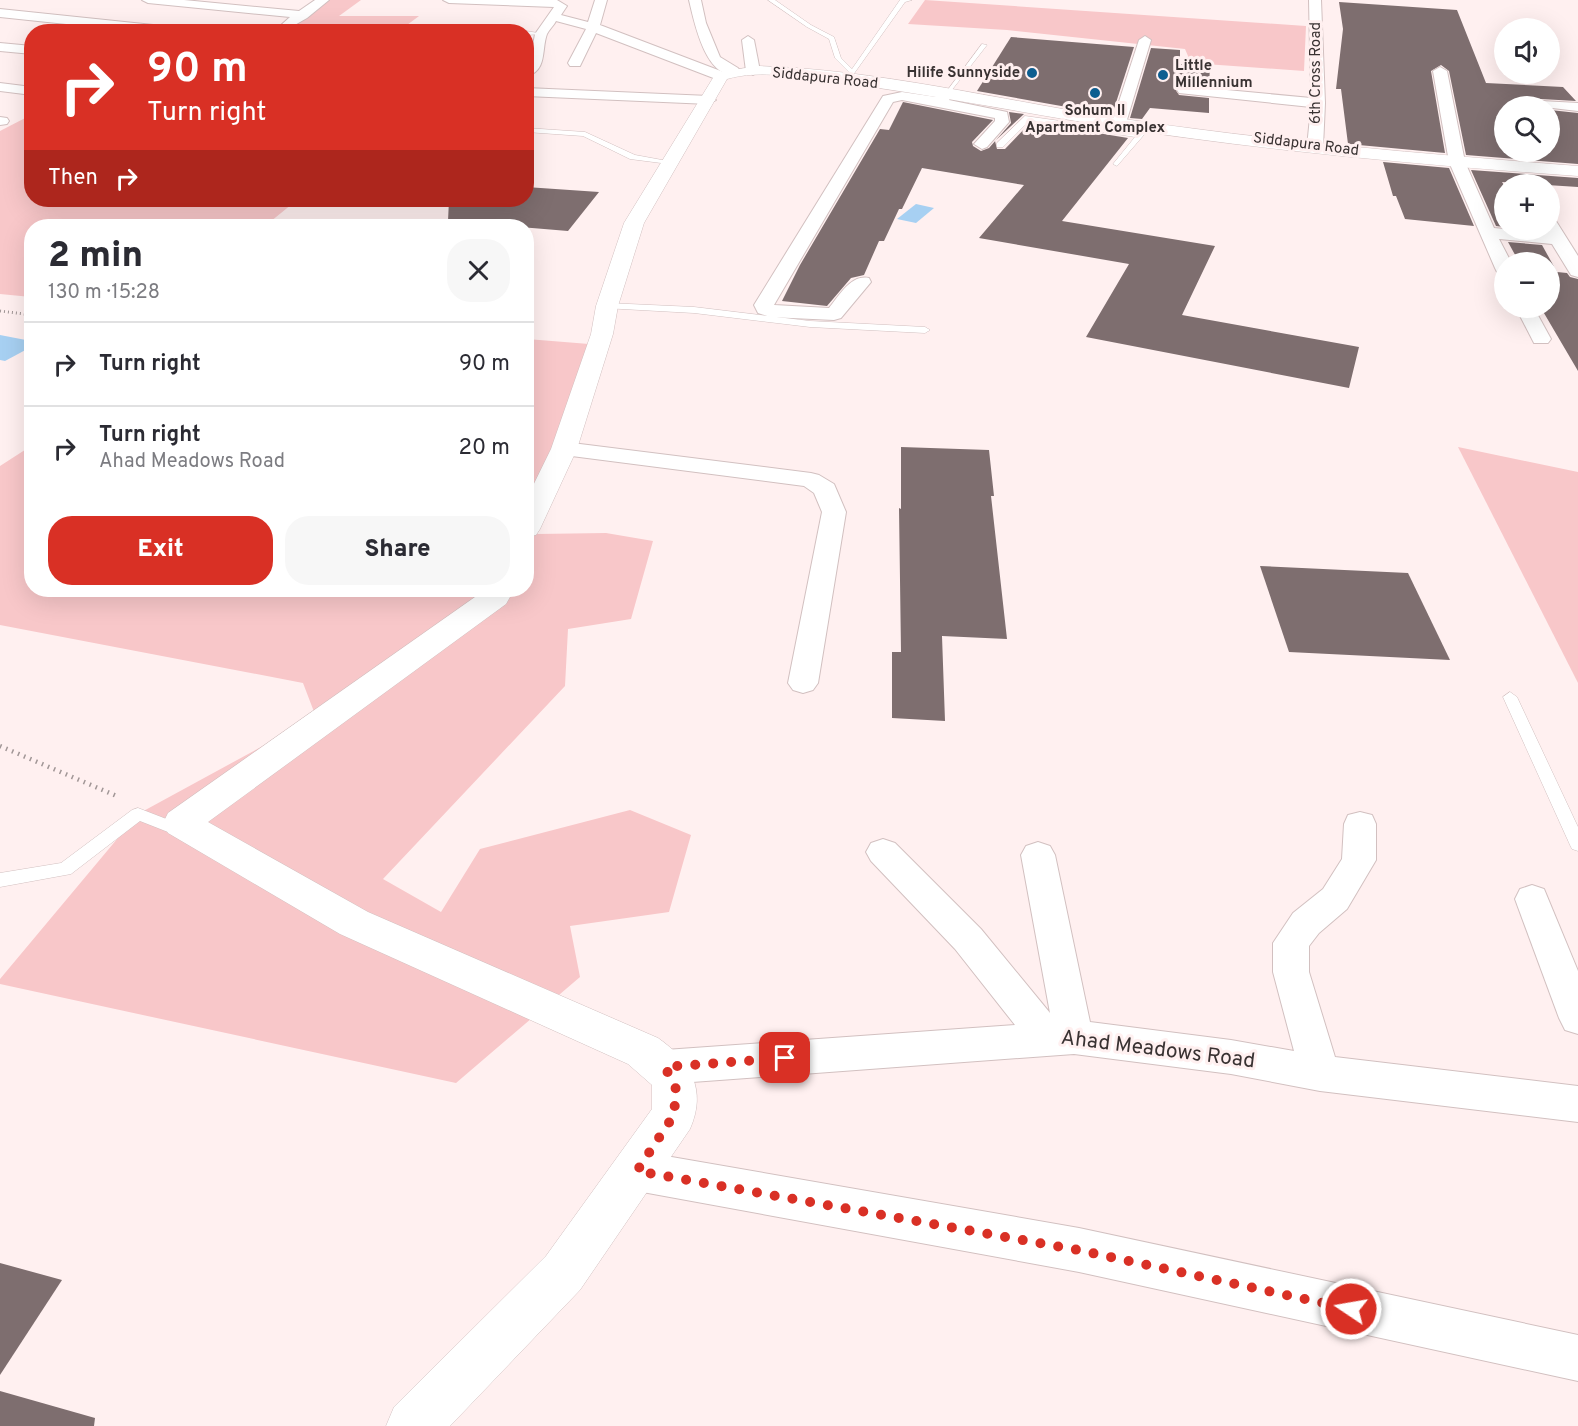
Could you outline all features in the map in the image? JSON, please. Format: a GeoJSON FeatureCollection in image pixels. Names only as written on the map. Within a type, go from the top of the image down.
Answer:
{"type":"FeatureCollection","features":[{"type":"Feature","properties":{"kind":"street"},"geometry":{"type":"LineString","coordinates":[[148,0],[303,15]]}},
{"type":"Feature","properties":{"kind":"street"},"geometry":{"type":"LineString","coordinates":[[290,24],[323,0]]}},
{"type":"Feature","properties":{"kind":"street"},"geometry":{"type":"LineString","coordinates":[[449,0],[561,6],[541,34],[534,51]]}},
{"type":"Feature","properties":{"kind":"street"},"geometry":{"type":"LineString","coordinates":[[575,63],[593,27],[601,0]]}},
{"type":"Feature","properties":{"kind":"street"},"geometry":{"type":"LineString","coordinates":[[695,0],[700,23],[714,59],[727,74]]}},
{"type":"Feature","properties":{"kind":"street","name":"6th Cross Road"},"geometry":{"type":"LineString","coordinates":[[1315,0],[1318,103],[1315,147]]}},
{"type":"Feature","properties":{"kind":"street"},"geometry":{"type":"LineString","coordinates":[[0,13],[105,24]]}},
{"type":"Feature","properties":{"kind":"street"},"geometry":{"type":"LineString","coordinates":[[554,17],[593,27],[727,74]]}},
{"type":"Feature","properties":{"kind":"street"},"geometry":{"type":"LineString","coordinates":[[748,40],[753,71]]}},
{"type":"Feature","properties":{"kind":"street"},"geometry":{"type":"LineString","coordinates":[[1119,123],[1145,40]]}},
{"type":"Feature","properties":{"kind":"street"},"geometry":{"type":"LineString","coordinates":[[0,46],[24,49]]}},
{"type":"Feature","properties":{"kind":"street","name":"Siddapura Road"},"geometry":{"type":"LineString","coordinates":[[727,74],[753,71],[851,76],[943,98],[1119,123],[1143,131],[1457,162],[1578,171]]}},
{"type":"Feature","properties":{"kind":"street"},"geometry":{"type":"LineString","coordinates":[[1440,71],[1450,111],[1457,162],[1496,252]]}},
{"type":"Feature","properties":{"kind":"street"},"geometry":{"type":"LineString","coordinates":[[534,512],[564,449],[602,334],[607,306],[634,223],[669,162],[727,74]]}},
{"type":"Feature","properties":{"kind":"street"},"geometry":{"type":"LineString","coordinates":[[0,87],[24,90]]}},
{"type":"Feature","properties":{"kind":"street"},"geometry":{"type":"LineString","coordinates":[[1184,90],[1318,103]]}},
{"type":"Feature","properties":{"kind":"street"},"geometry":{"type":"LineString","coordinates":[[534,92],[707,103]]}},
{"type":"Feature","properties":{"kind":"street"},"geometry":{"type":"LineString","coordinates":[[862,282],[834,314],[765,309],[764,305],[888,99],[902,96],[943,98],[1002,115],[1002,122],[982,144]]}},
{"type":"Feature","properties":{"kind":"street"},"geometry":{"type":"LineString","coordinates":[[534,98],[707,103]]}},
{"type":"Feature","properties":{"kind":"street"},"geometry":{"type":"LineString","coordinates":[[1560,106],[1578,107]]}},
{"type":"Feature","properties":{"kind":"street"},"geometry":{"type":"LineString","coordinates":[[1487,233],[1494,233]]}},
{"type":"Feature","properties":{"kind":"street"},"geometry":{"type":"LineString","coordinates":[[1559,240],[1578,271]]}},
{"type":"Feature","properties":{"kind":"street"},"geometry":{"type":"LineString","coordinates":[[1530,318],[1541,339]]}},
{"type":"Feature","properties":{"kind":"street"},"geometry":{"type":"LineString","coordinates":[[564,449],[811,480],[825,489],[834,512],[803,683]]}},
{"type":"Feature","properties":{"kind":"street"},"geometry":{"type":"LineString","coordinates":[[421,1425],[563,1272],[637,1171],[674,1115],[676,1089],[665,1067],[643,1051],[354,923],[183,824],[496,597]]}},
{"type":"Feature","properties":{"kind":"street"},"geometry":{"type":"LineString","coordinates":[[1320,1073],[1291,972],[1291,943],[1306,923],[1335,899],[1359,860],[1360,824]]}},
{"type":"Feature","properties":{"kind":"street"},"geometry":{"type":"LineString","coordinates":[[882,852],[1061,1037]]}},
{"type":"Feature","properties":{"kind":"street"},"geometry":{"type":"LineString","coordinates":[[1038,855],[1061,1037]]}},
{"type":"Feature","properties":{"kind":"street"},"geometry":{"type":"LineString","coordinates":[[1532,899],[1578,1018]]}},
{"type":"Feature","properties":{"kind":"street","name":"Ahad Meadows Road"},"geometry":{"type":"LineString","coordinates":[[665,1067],[1061,1037],[1231,1057],[1320,1073],[1578,1104]]}},
{"type":"Feature","properties":{"kind":"street"},"geometry":{"type":"LineString","coordinates":[[637,1171],[1078,1250],[1578,1358]]}},
{"type":"Feature","properties":{"kind":"lane"},"geometry":{"type":"LineString","coordinates":[[771,0],[831,38],[836,58],[851,76],[903,0],[909,0]]}},
{"type":"Feature","properties":{"kind":"lane"},"geometry":{"type":"LineString","coordinates":[[534,34],[541,34]]}},
{"type":"Feature","properties":{"kind":"lane"},"geometry":{"type":"LineString","coordinates":[[943,98],[984,45]]}},
{"type":"Feature","properties":{"kind":"lane"},"geometry":{"type":"LineString","coordinates":[[1000,146],[1028,118],[1143,131]]}},
{"type":"Feature","properties":{"kind":"lane"},"geometry":{"type":"LineString","coordinates":[[534,131],[585,134],[633,157],[669,162]]}},
{"type":"Feature","properties":{"kind":"lane"},"geometry":{"type":"LineString","coordinates":[[1117,164],[1143,131]]}},
{"type":"Feature","properties":{"kind":"lane"},"geometry":{"type":"LineString","coordinates":[[607,306],[694,310],[810,324],[925,330]]}},
{"type":"Feature","properties":{"kind":"lane"},"geometry":{"type":"LineString","coordinates":[[1510,697],[1578,845]]}},
{"type":"Feature","properties":{"kind":"lane"},"geometry":{"type":"LineString","coordinates":[[0,880],[65,869],[138,814],[168,826],[183,824]]}},
{"type":"Feature","properties":{"kind":"path"},"geometry":{"type":"LineString","coordinates":[[0,310],[24,314]]}},
{"type":"Feature","properties":{"kind":"path"},"geometry":{"type":"LineString","coordinates":[[0,746],[183,824]]}},
{"type":"Feature","properties":{"kind":"shaded area"},"geometry":{"type":"Polygon","coordinates":[[[329,0],[361,0],[339,16],[419,16],[408,24],[295,24],[329,0]]]}},
{"type":"Feature","properties":{"kind":"shaded area"},"geometry":{"type":"Polygon","coordinates":[[[925,0],[1306,26],[1304,71],[1191,63],[1185,49],[1007,30],[908,24],[925,0]]]}},
{"type":"Feature","properties":{"kind":"shaded area"},"geometry":{"type":"Polygon","coordinates":[[[24,119],[24,207],[288,207],[274,219],[24,219],[24,296],[0,294],[0,131],[24,119]]]}},
{"type":"Feature","properties":{"kind":"shaded area"},"geometry":{"type":"Polygon","coordinates":[[[534,340],[589,344],[537,534],[606,533],[653,541],[631,619],[568,629],[565,686],[383,879],[441,912],[480,849],[630,810],[691,835],[669,912],[570,926],[580,977],[456,1083],[0,984],[0,979],[138,814],[316,717],[303,683],[0,625],[0,466],[24,451],[24,597],[534,597],[534,340]]]}},
{"type":"Feature","properties":{"kind":"shaded area"},"geometry":{"type":"Polygon","coordinates":[[[1458,447],[1578,472],[1578,683],[1458,447]]]}},
{"type":"Feature","properties":{"kind":"water"},"geometry":{"type":"Polygon","coordinates":[[[916,204],[934,208],[916,223],[897,219],[916,204]]]}},
{"type":"Feature","properties":{"kind":"water"},"geometry":{"type":"Polygon","coordinates":[[[0,335],[24,340],[24,351],[5,361],[0,360],[0,335]]]}},
{"type":"Feature","properties":{"kind":"building"},"geometry":{"type":"Polygon","coordinates":[[[1339,2],[1457,10],[1486,83],[1563,87],[1576,101],[1560,100],[1560,96],[1494,96],[1494,157],[1466,155],[1449,71],[1441,65],[1431,71],[1445,153],[1348,144],[1341,89],[1336,89],[1343,29],[1339,2]]]}},
{"type":"Feature","properties":{"kind":"building"},"geometry":{"type":"Polygon","coordinates":[[[1011,37],[1134,47],[1112,115],[977,91],[1011,37]]]}},
{"type":"Feature","properties":{"kind":"building"},"geometry":{"type":"Polygon","coordinates":[[[1151,48],[1180,50],[1180,64],[1210,66],[1209,86],[1184,84],[1175,89],[1179,95],[1209,98],[1209,113],[1150,108],[1142,119],[1130,118],[1151,48]]]}},
{"type":"Feature","properties":{"kind":"building"},"geometry":{"type":"Polygon","coordinates":[[[903,102],[993,120],[972,142],[973,146],[981,151],[989,148],[995,141],[997,149],[1005,149],[1031,122],[1128,138],[1062,221],[1215,246],[1182,315],[1359,347],[1349,388],[1086,337],[1129,264],[979,238],[1024,185],[922,168],[884,241],[879,241],[864,275],[851,278],[827,306],[782,301],[800,265],[880,129],[889,130],[903,102]]]}},
{"type":"Feature","properties":{"kind":"building"},"geometry":{"type":"Polygon","coordinates":[[[1560,111],[1578,113],[1578,164],[1553,162],[1560,162],[1560,111]]]}},
{"type":"Feature","properties":{"kind":"building"},"geometry":{"type":"Polygon","coordinates":[[[1009,112],[1024,114],[996,140],[1011,123],[1009,112]]]}},
{"type":"Feature","properties":{"kind":"building"},"geometry":{"type":"Polygon","coordinates":[[[1383,162],[1449,168],[1474,226],[1405,219],[1396,196],[1393,196],[1383,162]]]}},
{"type":"Feature","properties":{"kind":"building"},"geometry":{"type":"Polygon","coordinates":[[[1471,170],[1524,174],[1494,174],[1494,222],[1471,170]]]}},
{"type":"Feature","properties":{"kind":"building"},"geometry":{"type":"Polygon","coordinates":[[[1560,177],[1578,178],[1578,187],[1560,186],[1560,177]]]}},
{"type":"Feature","properties":{"kind":"building"},"geometry":{"type":"Polygon","coordinates":[[[534,188],[599,192],[568,231],[534,228],[534,219],[448,219],[449,207],[534,207],[534,188]]]}},
{"type":"Feature","properties":{"kind":"building"},"geometry":{"type":"Polygon","coordinates":[[[1508,242],[1542,245],[1546,252],[1514,252],[1508,242]]]}},
{"type":"Feature","properties":{"kind":"building"},"geometry":{"type":"Polygon","coordinates":[[[1560,272],[1578,279],[1578,371],[1547,318],[1560,318],[1560,272]]]}},
{"type":"Feature","properties":{"kind":"building"},"geometry":{"type":"Polygon","coordinates":[[[901,447],[989,450],[994,496],[991,496],[1007,639],[942,636],[945,721],[892,718],[892,652],[901,652],[899,508],[901,509],[901,447]]]}},
{"type":"Feature","properties":{"kind":"building"},"geometry":{"type":"Polygon","coordinates":[[[1260,566],[1408,573],[1450,660],[1289,652],[1260,566]]]}},
{"type":"Feature","properties":{"kind":"building"},"geometry":{"type":"Polygon","coordinates":[[[0,1263],[62,1280],[0,1375],[0,1263]]]}},
{"type":"Feature","properties":{"kind":"building"},"geometry":{"type":"Polygon","coordinates":[[[0,1391],[95,1418],[94,1426],[0,1426],[0,1391]]]}},
{"type":"Feature","properties":{"kind":"place","name":"Hilife Sunnyside"},"geometry":{"type":"Point","coordinates":[1032,73]}},
{"type":"Feature","properties":{"kind":"place","name":"Little Millennium"},"geometry":{"type":"Point","coordinates":[1163,75]}},
{"type":"Feature","properties":{"kind":"place","name":"Sohum II Apartment Complex"},"geometry":{"type":"Point","coordinates":[1095,93]}},
{"type":"Feature","properties":{"kind":"route"},"geometry":{"type":"LineString","coordinates":[[785,1058],[665,1067],[676,1089],[674,1115],[637,1171],[1078,1250],[1351,1309]]}}]}
